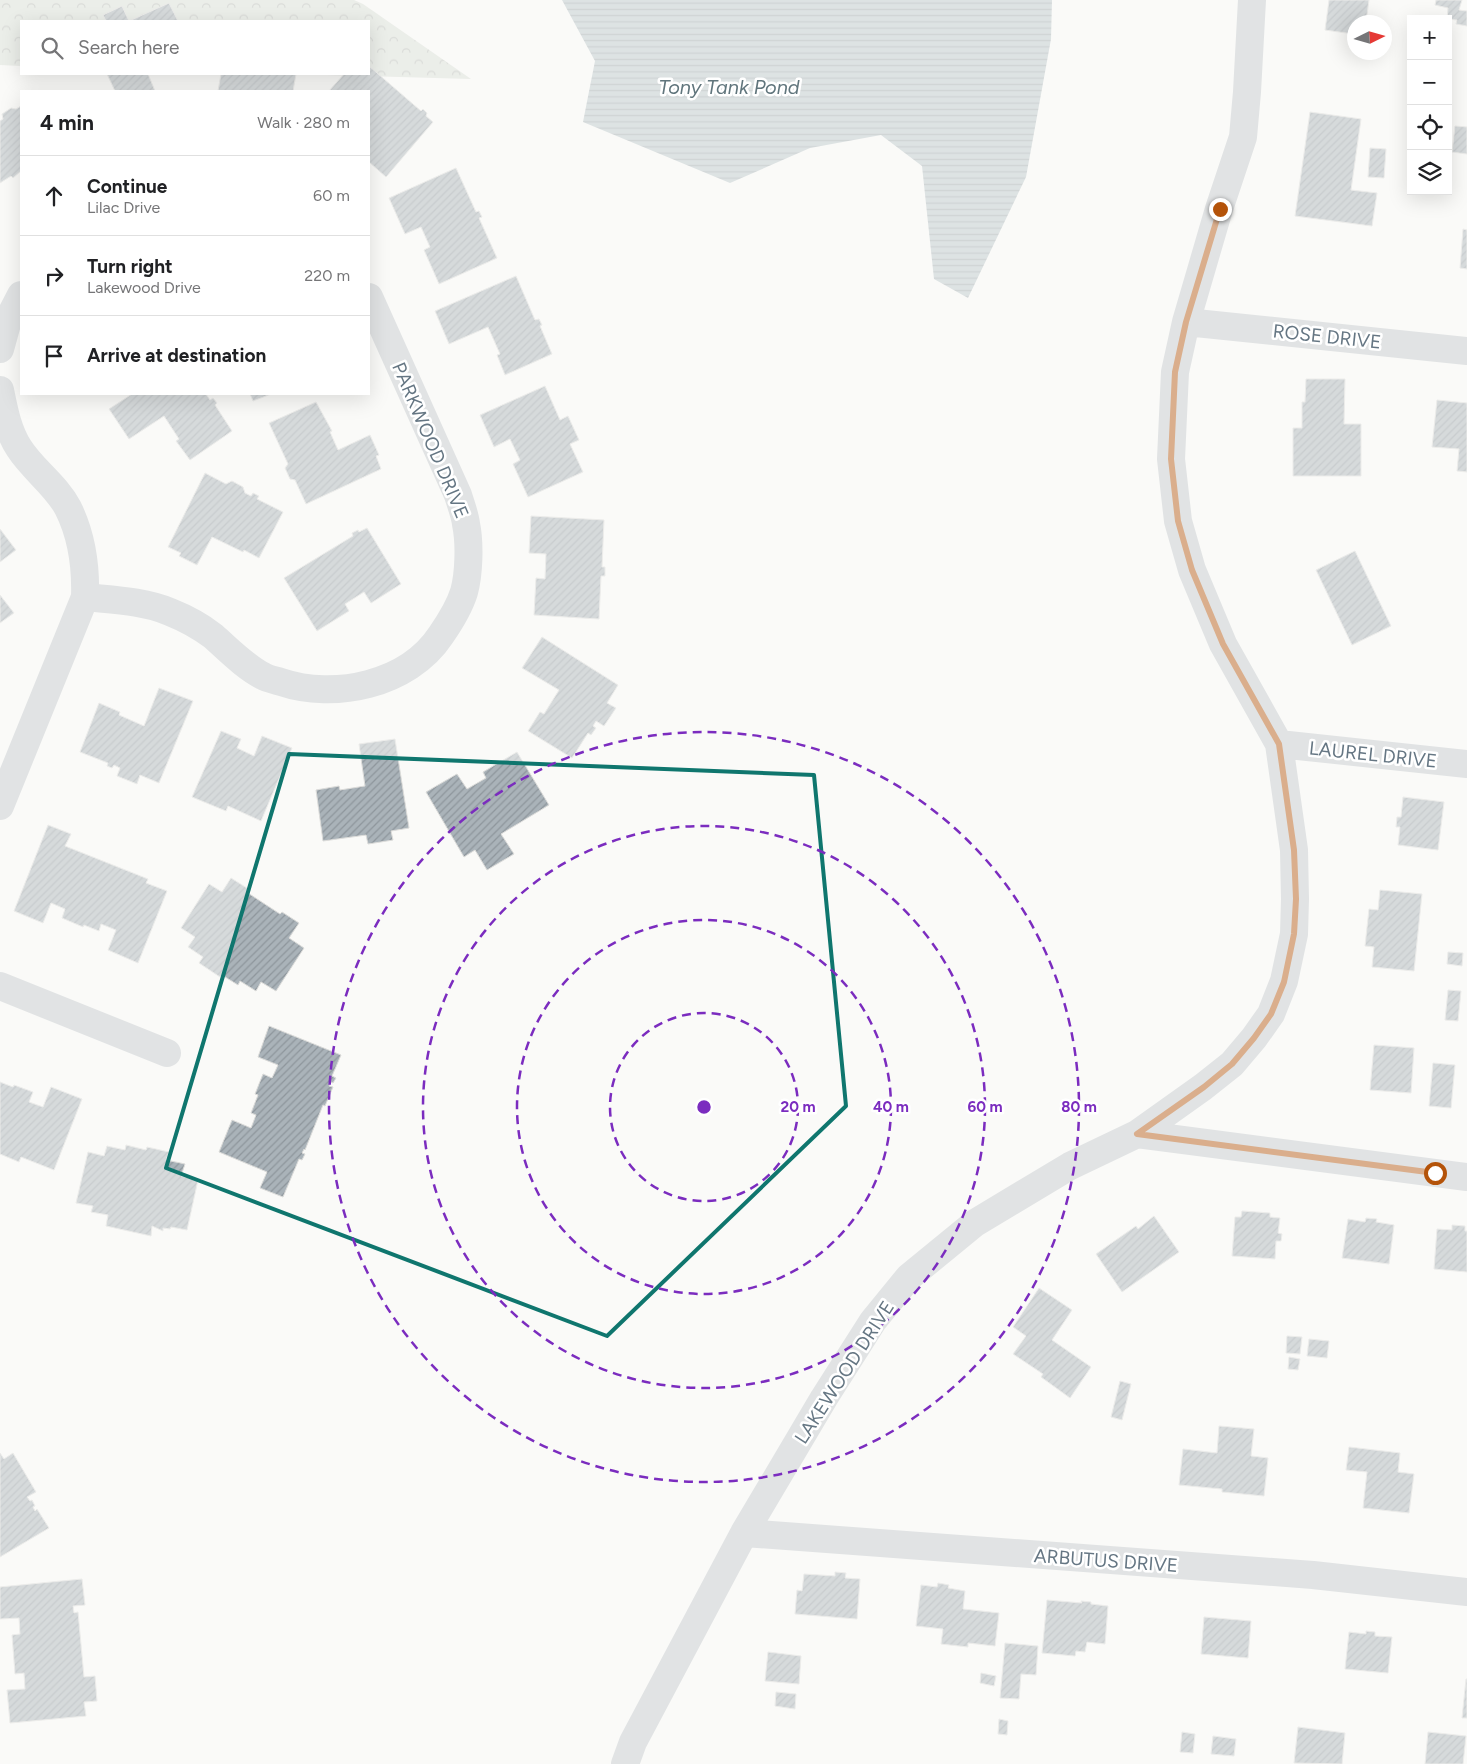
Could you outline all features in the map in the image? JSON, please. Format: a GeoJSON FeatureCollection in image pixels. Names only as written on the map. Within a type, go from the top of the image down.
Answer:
{"type":"FeatureCollection","features":[{"type":"Feature","properties":{"kind":"street","name":"LAKEWOOD DRIVE"},"geometry":{"type":"LineString","coordinates":[[625,1764],[633,1742],[744,1533],[829,1390],[873,1321],[909,1277],[975,1223],[1070,1166],[1137,1134],[1204,1087],[1232,1064],[1254,1038],[1271,1014],[1284,982],[1294,934],[1295,870],[1294,850],[1279,744],[1223,644],[1192,570],[1178,521],[1171,459],[1175,372],[1186,322],[1243,137],[1252,0]]}},
{"type":"Feature","properties":{"kind":"street"},"geometry":{"type":"LineString","coordinates":[[0,349],[8,320],[20,297]]}},
{"type":"Feature","properties":{"kind":"street","name":"PARKWOOD DRIVE"},"geometry":{"type":"LineString","coordinates":[[85,597],[131,602],[168,611],[191,621],[212,635],[237,658],[264,677],[296,687],[336,690],[354,688],[382,680],[410,665],[435,644],[452,618],[464,592],[468,560],[467,525],[458,495],[370,299]]}},
{"type":"Feature","properties":{"kind":"street","name":"ROSE DRIVE"},"geometry":{"type":"LineString","coordinates":[[1186,322],[1467,350]]}},
{"type":"Feature","properties":{"kind":"street"},"geometry":{"type":"LineString","coordinates":[[0,390],[7,422],[20,449],[68,507],[79,537],[86,570],[85,597],[0,806]]}},
{"type":"Feature","properties":{"kind":"street","name":"LAUREL DRIVE"},"geometry":{"type":"LineString","coordinates":[[1279,744],[1467,764]]}},
{"type":"Feature","properties":{"kind":"street"},"geometry":{"type":"LineString","coordinates":[[0,986],[167,1053]]}},
{"type":"Feature","properties":{"kind":"street"},"geometry":{"type":"LineString","coordinates":[[1137,1134],[1467,1177]]}},
{"type":"Feature","properties":{"kind":"street","name":"ARBUTUS DRIVE"},"geometry":{"type":"LineString","coordinates":[[744,1533],[1313,1575],[1467,1592]]}},
{"type":"Feature","properties":{"kind":"highlighted area"},"geometry":{"type":"Polygon","coordinates":[[[289,754],[814,775],[846,1106],[607,1336],[166,1168],[289,754]]]}},
{"type":"Feature","properties":{"kind":"green space"},"geometry":{"type":"Polygon","coordinates":[[[0,0],[354,0],[363,4],[471,79],[328,75],[370,75],[370,20],[20,20],[20,66],[0,65],[0,0]]]}},
{"type":"Feature","properties":{"kind":"water","name":"Tony Tank Pond"},"geometry":{"type":"Polygon","coordinates":[[[562,0],[1052,0],[1051,39],[1026,177],[968,298],[934,279],[922,166],[881,135],[810,148],[730,183],[583,122],[595,61],[562,0]]]}},
{"type":"Feature","properties":{"kind":"building"},"geometry":{"type":"Polygon","coordinates":[[[1329,0],[1369,0],[1367,15],[1347,15],[1347,33],[1325,30],[1329,0]]]}},
{"type":"Feature","properties":{"kind":"building"},"geometry":{"type":"Polygon","coordinates":[[[1436,0],[1462,0],[1459,10],[1467,11],[1467,26],[1456,24],[1457,20],[1452,20],[1452,15],[1447,15],[1448,8],[1435,5],[1436,0]]]}},
{"type":"Feature","properties":{"kind":"building"},"geometry":{"type":"Polygon","coordinates":[[[169,3],[178,20],[131,20],[169,3]]]}},
{"type":"Feature","properties":{"kind":"building"},"geometry":{"type":"Polygon","coordinates":[[[122,6],[129,20],[106,20],[103,15],[122,6]]]}},
{"type":"Feature","properties":{"kind":"building"},"geometry":{"type":"Polygon","coordinates":[[[370,67],[421,111],[423,109],[427,113],[426,116],[433,122],[386,177],[370,163],[370,90],[330,90],[343,75],[370,75],[370,67]]]}},
{"type":"Feature","properties":{"kind":"building"},"geometry":{"type":"Polygon","coordinates":[[[107,75],[148,75],[155,90],[115,90],[107,75]]]}},
{"type":"Feature","properties":{"kind":"building"},"geometry":{"type":"Polygon","coordinates":[[[221,75],[296,75],[293,90],[218,90],[221,75]]]}},
{"type":"Feature","properties":{"kind":"building"},"geometry":{"type":"Polygon","coordinates":[[[20,107],[20,172],[13,178],[11,176],[0,183],[0,121],[3,119],[2,114],[11,108],[16,109],[20,107]]]}},
{"type":"Feature","properties":{"kind":"building"},"geometry":{"type":"Polygon","coordinates":[[[1310,112],[1361,119],[1351,190],[1377,193],[1372,226],[1295,216],[1310,112]]]}},
{"type":"Feature","properties":{"kind":"building"},"geometry":{"type":"Polygon","coordinates":[[[1455,126],[1467,127],[1467,154],[1452,152],[1455,126]]]}},
{"type":"Feature","properties":{"kind":"building"},"geometry":{"type":"Polygon","coordinates":[[[1370,148],[1386,149],[1384,178],[1368,177],[1370,148]]]}},
{"type":"Feature","properties":{"kind":"building"},"geometry":{"type":"Polygon","coordinates":[[[456,168],[476,212],[479,211],[482,217],[479,218],[497,258],[439,284],[424,250],[430,247],[421,227],[405,234],[389,198],[456,168]]]}},
{"type":"Feature","properties":{"kind":"building"},"geometry":{"type":"Polygon","coordinates":[[[1463,229],[1467,230],[1467,269],[1460,268],[1463,229]]]}},
{"type":"Feature","properties":{"kind":"building"},"geometry":{"type":"Polygon","coordinates":[[[516,276],[535,320],[539,319],[542,325],[540,326],[552,354],[505,375],[497,355],[500,354],[488,327],[449,344],[435,311],[516,276]]]}},
{"type":"Feature","properties":{"kind":"building"},"geometry":{"type":"Polygon","coordinates":[[[1306,379],[1345,379],[1344,424],[1361,424],[1361,476],[1293,476],[1293,428],[1302,428],[1302,402],[1305,402],[1306,379]]]}},
{"type":"Feature","properties":{"kind":"building"},"geometry":{"type":"Polygon","coordinates":[[[545,386],[560,420],[568,416],[579,440],[570,444],[583,472],[528,497],[513,464],[520,460],[510,439],[494,447],[480,415],[545,386]]]}},
{"type":"Feature","properties":{"kind":"building"},"geometry":{"type":"Polygon","coordinates":[[[130,395],[207,395],[210,400],[213,398],[217,403],[215,405],[232,431],[190,460],[176,441],[179,439],[164,416],[129,439],[109,409],[130,395]]]}},
{"type":"Feature","properties":{"kind":"building"},"geometry":{"type":"Polygon","coordinates":[[[250,395],[268,395],[253,401],[250,395]]]}},
{"type":"Feature","properties":{"kind":"building"},"geometry":{"type":"Polygon","coordinates":[[[1437,400],[1467,403],[1467,472],[1457,471],[1459,449],[1432,447],[1437,400]]]}},
{"type":"Feature","properties":{"kind":"building"},"geometry":{"type":"Polygon","coordinates":[[[316,402],[332,431],[330,432],[338,450],[370,435],[379,455],[376,456],[381,469],[306,504],[295,480],[290,479],[285,468],[288,464],[269,423],[316,402]]]}},
{"type":"Feature","properties":{"kind":"building"},"geometry":{"type":"Polygon","coordinates":[[[205,473],[226,484],[232,481],[243,487],[245,493],[251,496],[253,493],[259,496],[257,499],[283,512],[259,558],[212,537],[197,565],[179,556],[181,553],[168,547],[205,473]]]}},
{"type":"Feature","properties":{"kind":"building"},"geometry":{"type":"Polygon","coordinates":[[[531,516],[604,520],[602,567],[605,567],[605,576],[601,576],[599,619],[534,615],[536,578],[545,579],[546,554],[529,553],[531,516]]]}},
{"type":"Feature","properties":{"kind":"building"},"geometry":{"type":"Polygon","coordinates":[[[367,528],[401,584],[371,603],[364,592],[345,604],[349,611],[317,631],[284,578],[353,536],[352,533],[367,528]]]}},
{"type":"Feature","properties":{"kind":"building"},"geometry":{"type":"Polygon","coordinates":[[[0,529],[16,550],[0,562],[0,529]]]}},
{"type":"Feature","properties":{"kind":"building"},"geometry":{"type":"Polygon","coordinates":[[[1355,551],[1391,626],[1352,645],[1316,570],[1355,551]]]}},
{"type":"Feature","properties":{"kind":"building"},"geometry":{"type":"Polygon","coordinates":[[[0,595],[14,613],[0,623],[0,595]]]}},
{"type":"Feature","properties":{"kind":"building"},"geometry":{"type":"Polygon","coordinates":[[[542,637],[618,685],[607,703],[616,708],[604,726],[596,721],[593,726],[596,728],[591,735],[588,733],[572,758],[528,731],[540,712],[544,714],[559,690],[522,668],[542,637]]]}},
{"type":"Feature","properties":{"kind":"building"},"geometry":{"type":"Polygon","coordinates":[[[159,688],[193,701],[159,783],[140,775],[137,784],[117,776],[120,768],[114,765],[112,768],[107,766],[108,763],[80,752],[99,703],[120,712],[119,715],[144,726],[159,688]]]}},
{"type":"Feature","properties":{"kind":"building"},"geometry":{"type":"Polygon","coordinates":[[[221,731],[241,739],[237,748],[254,756],[262,736],[292,748],[261,821],[228,806],[226,811],[192,797],[221,731]]]}},
{"type":"Feature","properties":{"kind":"building"},"geometry":{"type":"Polygon","coordinates":[[[395,739],[409,828],[391,831],[393,840],[368,844],[366,835],[323,841],[316,790],[339,786],[340,790],[365,786],[359,744],[395,739]]]}},
{"type":"Feature","properties":{"kind":"building"},"geometry":{"type":"Polygon","coordinates":[[[517,752],[549,805],[501,834],[514,854],[487,870],[475,850],[464,857],[426,792],[457,774],[467,789],[486,778],[483,772],[517,752]]]}},
{"type":"Feature","properties":{"kind":"building"},"geometry":{"type":"Polygon","coordinates":[[[1403,797],[1444,802],[1438,850],[1398,845],[1400,827],[1396,827],[1397,817],[1401,817],[1403,797]]]}},
{"type":"Feature","properties":{"kind":"building"},"geometry":{"type":"Polygon","coordinates":[[[48,825],[71,834],[65,846],[148,879],[146,883],[167,891],[138,963],[108,950],[116,930],[101,924],[99,931],[84,925],[83,927],[62,918],[65,909],[51,903],[43,923],[14,911],[48,825]]]}},
{"type":"Feature","properties":{"kind":"building"},"geometry":{"type":"Polygon","coordinates":[[[231,878],[250,890],[248,893],[280,914],[282,912],[299,923],[289,938],[304,948],[276,991],[261,982],[256,991],[240,981],[238,985],[222,975],[220,977],[199,963],[203,957],[188,947],[195,937],[181,928],[209,884],[222,892],[231,878]]]}},
{"type":"Feature","properties":{"kind":"building"},"geometry":{"type":"Polygon","coordinates":[[[1380,890],[1422,894],[1414,971],[1372,967],[1374,947],[1365,946],[1369,909],[1378,910],[1380,890]]]}},
{"type":"Feature","properties":{"kind":"building"},"geometry":{"type":"Polygon","coordinates":[[[1448,952],[1463,953],[1462,966],[1447,964],[1448,952]]]}},
{"type":"Feature","properties":{"kind":"building"},"geometry":{"type":"Polygon","coordinates":[[[1448,990],[1461,991],[1458,1021],[1445,1020],[1448,990]]]}},
{"type":"Feature","properties":{"kind":"building"},"geometry":{"type":"Polygon","coordinates":[[[269,1026],[341,1055],[332,1076],[336,1078],[329,1086],[333,1087],[302,1153],[305,1154],[302,1160],[299,1159],[283,1197],[260,1188],[267,1172],[219,1152],[232,1120],[251,1128],[256,1115],[251,1113],[258,1095],[255,1094],[263,1074],[272,1078],[278,1065],[258,1057],[269,1026]]]}},
{"type":"Feature","properties":{"kind":"building"},"geometry":{"type":"Polygon","coordinates":[[[1374,1045],[1414,1048],[1411,1093],[1370,1090],[1374,1045]]]}},
{"type":"Feature","properties":{"kind":"building"},"geometry":{"type":"Polygon","coordinates":[[[1433,1063],[1455,1065],[1451,1108],[1429,1106],[1433,1063]]]}},
{"type":"Feature","properties":{"kind":"building"},"geometry":{"type":"Polygon","coordinates":[[[0,1082],[33,1092],[29,1102],[43,1107],[51,1087],[82,1099],[54,1170],[21,1157],[19,1162],[0,1154],[0,1082]]]}},
{"type":"Feature","properties":{"kind":"building"},"geometry":{"type":"Polygon","coordinates":[[[126,1145],[146,1150],[147,1147],[169,1152],[166,1160],[185,1164],[181,1176],[198,1180],[187,1230],[171,1227],[170,1229],[163,1228],[163,1231],[152,1226],[151,1236],[106,1226],[108,1215],[91,1212],[93,1206],[76,1203],[88,1152],[104,1156],[107,1146],[125,1150],[126,1145]]]}},
{"type":"Feature","properties":{"kind":"building"},"geometry":{"type":"Polygon","coordinates":[[[1242,1211],[1270,1213],[1270,1217],[1280,1218],[1278,1233],[1282,1234],[1281,1241],[1276,1241],[1275,1259],[1232,1256],[1235,1217],[1241,1217],[1242,1211]]]}},
{"type":"Feature","properties":{"kind":"building"},"geometry":{"type":"Polygon","coordinates":[[[1154,1216],[1179,1252],[1122,1292],[1096,1254],[1136,1226],[1138,1229],[1154,1216]]]}},
{"type":"Feature","properties":{"kind":"building"},"geometry":{"type":"Polygon","coordinates":[[[1366,1218],[1377,1219],[1376,1222],[1394,1225],[1389,1264],[1342,1258],[1348,1219],[1365,1222],[1366,1218]]]}},
{"type":"Feature","properties":{"kind":"building"},"geometry":{"type":"Polygon","coordinates":[[[1452,1225],[1465,1226],[1465,1231],[1467,1231],[1467,1272],[1434,1269],[1437,1229],[1452,1230],[1452,1225]]]}},
{"type":"Feature","properties":{"kind":"building"},"geometry":{"type":"Polygon","coordinates":[[[1039,1288],[1072,1310],[1052,1340],[1091,1367],[1070,1398],[1041,1377],[1043,1374],[1013,1354],[1026,1336],[1013,1327],[1039,1288]]]}},
{"type":"Feature","properties":{"kind":"building"},"geometry":{"type":"Polygon","coordinates":[[[1287,1336],[1302,1337],[1300,1354],[1286,1353],[1287,1336]]]}},
{"type":"Feature","properties":{"kind":"building"},"geometry":{"type":"Polygon","coordinates":[[[1309,1339],[1329,1341],[1327,1358],[1307,1356],[1309,1339]]]}},
{"type":"Feature","properties":{"kind":"building"},"geometry":{"type":"Polygon","coordinates":[[[1289,1357],[1300,1359],[1298,1370],[1288,1369],[1289,1357]]]}},
{"type":"Feature","properties":{"kind":"building"},"geometry":{"type":"Polygon","coordinates":[[[1120,1381],[1131,1384],[1122,1420],[1111,1417],[1120,1381]]]}},
{"type":"Feature","properties":{"kind":"building"},"geometry":{"type":"Polygon","coordinates":[[[1219,1426],[1254,1429],[1251,1456],[1268,1458],[1264,1496],[1222,1492],[1222,1489],[1179,1485],[1183,1449],[1217,1453],[1219,1426]]]}},
{"type":"Feature","properties":{"kind":"building"},"geometry":{"type":"Polygon","coordinates":[[[1349,1447],[1400,1453],[1398,1472],[1414,1474],[1409,1513],[1363,1508],[1367,1472],[1346,1470],[1349,1447]]]}},
{"type":"Feature","properties":{"kind":"building"},"geometry":{"type":"Polygon","coordinates":[[[0,1453],[4,1459],[13,1453],[36,1492],[27,1497],[30,1501],[32,1500],[35,1511],[37,1509],[49,1528],[0,1557],[0,1453]]]}},
{"type":"Feature","properties":{"kind":"building"},"geometry":{"type":"Polygon","coordinates":[[[835,1572],[846,1573],[845,1578],[860,1579],[857,1619],[795,1614],[797,1590],[802,1591],[804,1574],[835,1576],[835,1572]]]}},
{"type":"Feature","properties":{"kind":"building"},"geometry":{"type":"Polygon","coordinates":[[[82,1579],[85,1605],[73,1606],[74,1613],[78,1612],[84,1677],[95,1676],[97,1701],[84,1702],[86,1716],[10,1723],[7,1690],[25,1689],[24,1673],[15,1674],[12,1635],[20,1634],[19,1618],[0,1619],[0,1587],[82,1579]]]}},
{"type":"Feature","properties":{"kind":"building"},"geometry":{"type":"Polygon","coordinates":[[[938,1583],[949,1585],[948,1588],[965,1591],[963,1609],[999,1613],[995,1646],[968,1643],[968,1647],[941,1644],[943,1629],[916,1626],[921,1585],[937,1587],[938,1583]]]}},
{"type":"Feature","properties":{"kind":"building"},"geometry":{"type":"Polygon","coordinates":[[[1047,1600],[1082,1603],[1081,1601],[1108,1606],[1105,1644],[1087,1642],[1085,1652],[1076,1651],[1075,1656],[1042,1653],[1047,1600]]]}},
{"type":"Feature","properties":{"kind":"building"},"geometry":{"type":"Polygon","coordinates":[[[1204,1617],[1251,1621],[1248,1658],[1201,1654],[1204,1617]]]}},
{"type":"Feature","properties":{"kind":"building"},"geometry":{"type":"Polygon","coordinates":[[[1366,1631],[1375,1632],[1375,1636],[1392,1637],[1388,1673],[1345,1669],[1349,1632],[1366,1634],[1366,1631]]]}},
{"type":"Feature","properties":{"kind":"building"},"geometry":{"type":"Polygon","coordinates":[[[1005,1643],[1038,1646],[1036,1675],[1021,1674],[1019,1699],[1000,1698],[1005,1643]]]}},
{"type":"Feature","properties":{"kind":"building"},"geometry":{"type":"Polygon","coordinates":[[[768,1652],[801,1656],[799,1684],[765,1681],[768,1652]]]}},
{"type":"Feature","properties":{"kind":"building"},"geometry":{"type":"Polygon","coordinates":[[[981,1673],[996,1676],[994,1686],[980,1683],[981,1673]]]}},
{"type":"Feature","properties":{"kind":"building"},"geometry":{"type":"Polygon","coordinates":[[[1466,1679],[1467,1718],[1462,1718],[1466,1679]]]}},
{"type":"Feature","properties":{"kind":"building"},"geometry":{"type":"Polygon","coordinates":[[[776,1692],[796,1694],[795,1709],[775,1706],[776,1692]]]}},
{"type":"Feature","properties":{"kind":"building"},"geometry":{"type":"Polygon","coordinates":[[[999,1719],[1008,1721],[1007,1735],[998,1734],[999,1719]]]}},
{"type":"Feature","properties":{"kind":"building"},"geometry":{"type":"Polygon","coordinates":[[[1298,1727],[1345,1733],[1342,1764],[1294,1763],[1298,1727]]]}},
{"type":"Feature","properties":{"kind":"building"},"geometry":{"type":"Polygon","coordinates":[[[1182,1732],[1195,1734],[1193,1753],[1180,1752],[1182,1732]]]}},
{"type":"Feature","properties":{"kind":"building"},"geometry":{"type":"Polygon","coordinates":[[[1428,1732],[1466,1736],[1463,1764],[1425,1764],[1428,1732]]]}},
{"type":"Feature","properties":{"kind":"building"},"geometry":{"type":"Polygon","coordinates":[[[1213,1736],[1236,1739],[1234,1756],[1211,1754],[1213,1736]]]}},
{"type":"Feature","properties":{"kind":"route"},"geometry":{"type":"LineString","coordinates":[[1220,209],[1186,322],[1175,372],[1171,459],[1178,521],[1192,570],[1223,644],[1279,744],[1294,850],[1296,899],[1294,934],[1284,982],[1271,1014],[1254,1038],[1232,1064],[1204,1087],[1137,1134],[1435,1173]]}}]}
